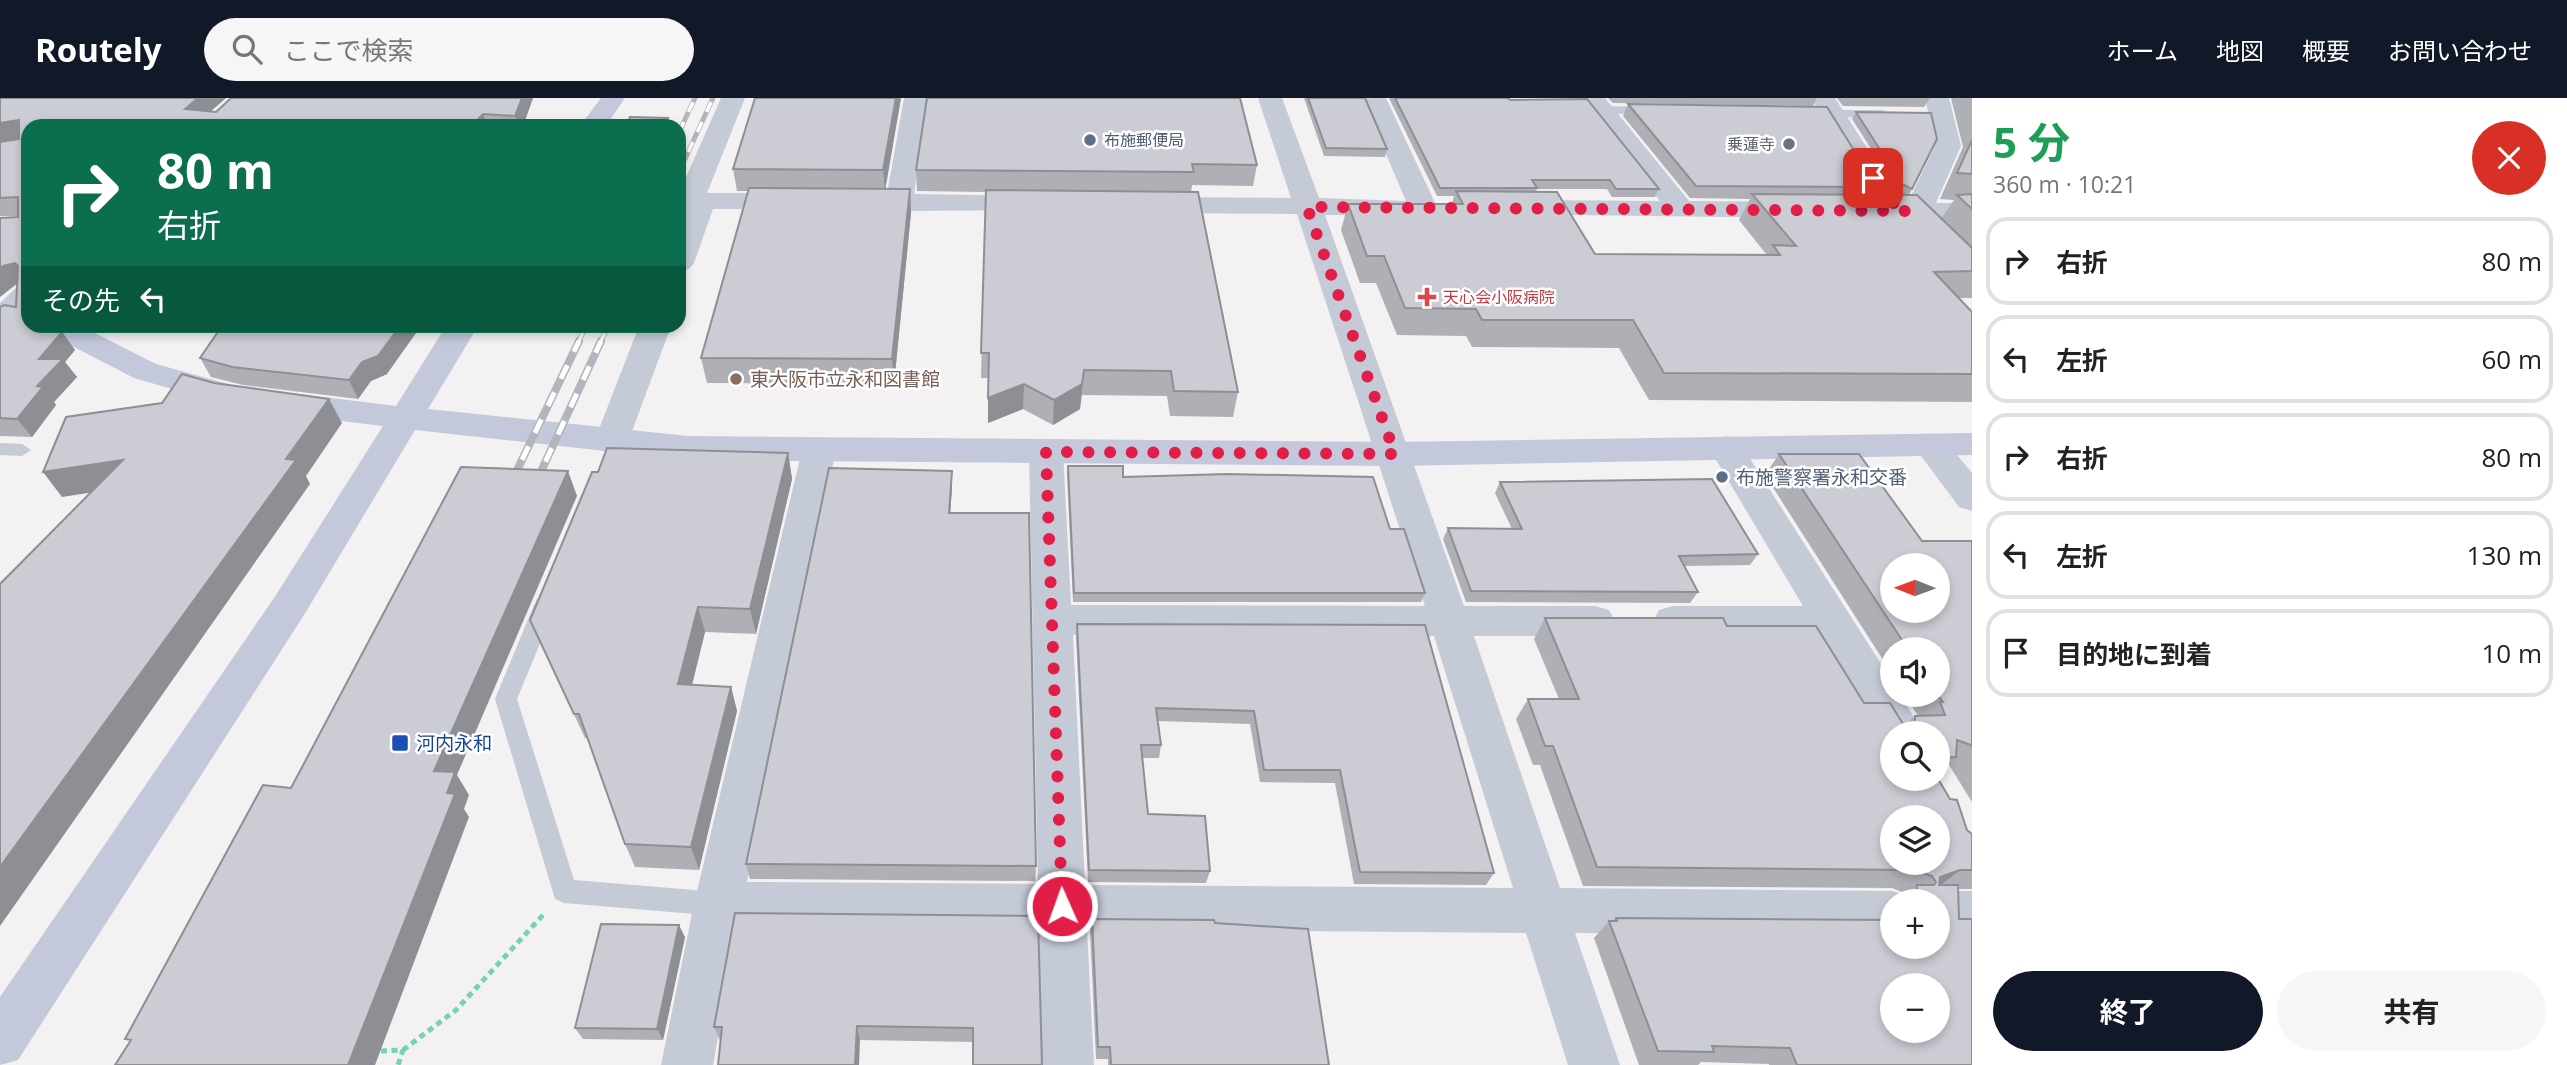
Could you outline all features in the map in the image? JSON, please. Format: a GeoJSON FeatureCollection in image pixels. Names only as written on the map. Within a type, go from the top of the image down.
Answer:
{"type":"FeatureCollection","features":[{"type":"Feature","properties":{"kind":"street"},"geometry":{"type":"LineString","coordinates":[[598,119],[613,98]]}},
{"type":"Feature","properties":{"kind":"street"},"geometry":{"type":"LineString","coordinates":[[686,226],[691,200],[733,98]]}},
{"type":"Feature","properties":{"kind":"street"},"geometry":{"type":"LineString","coordinates":[[899,203],[916,98]]}},
{"type":"Feature","properties":{"kind":"street"},"geometry":{"type":"LineString","coordinates":[[1270,98],[1395,454],[1594,1065]]}},
{"type":"Feature","properties":{"kind":"street"},"geometry":{"type":"LineString","coordinates":[[1116,205],[1437,207],[1374,98]]}},
{"type":"Feature","properties":{"kind":"street"},"geometry":{"type":"LineString","coordinates":[[1593,102],[1681,209]]}},
{"type":"Feature","properties":{"kind":"street"},"geometry":{"type":"LineString","coordinates":[[1826,109],[1886,199],[1914,211],[1972,274]]}},
{"type":"Feature","properties":{"kind":"street"},"geometry":{"type":"LineString","coordinates":[[1914,211],[1948,146],[1942,109]]}},
{"type":"Feature","properties":{"kind":"street"},"geometry":{"type":"LineString","coordinates":[[691,200],[1062,204]]}},
{"type":"Feature","properties":{"kind":"street"},"geometry":{"type":"LineString","coordinates":[[1491,208],[1815,210]]}},
{"type":"Feature","properties":{"kind":"street"},"geometry":{"type":"LineString","coordinates":[[1856,211],[1972,211]]}},
{"type":"Feature","properties":{"kind":"street"},"geometry":{"type":"LineString","coordinates":[[72,333],[145,371],[241,398],[404,418],[607,452],[688,448],[1395,454],[1972,444]]}},
{"type":"Feature","properties":{"kind":"street"},"geometry":{"type":"LineString","coordinates":[[0,1042],[290,605],[458,333]]}},
{"type":"Feature","properties":{"kind":"street"},"geometry":{"type":"LineString","coordinates":[[607,452],[652,333]]}},
{"type":"Feature","properties":{"kind":"street"},"geometry":{"type":"LineString","coordinates":[[1930,445],[1972,498]]}},
{"type":"Feature","properties":{"kind":"street"},"geometry":{"type":"LineString","coordinates":[[1726,448],[1895,721]]}},
{"type":"Feature","properties":{"kind":"street"},"geometry":{"type":"LineString","coordinates":[[687,1065],[718,904],[819,450]]}},
{"type":"Feature","properties":{"kind":"street"},"geometry":{"type":"LineString","coordinates":[[1046,452],[1068,1065]]}},
{"type":"Feature","properties":{"kind":"street"},"geometry":{"type":"LineString","coordinates":[[1051,620],[1833,621]]}},
{"type":"Feature","properties":{"kind":"street"},"geometry":{"type":"LineString","coordinates":[[718,904],[1880,913]]}},
{"type":"Feature","properties":{"kind":"street"},"geometry":{"type":"LineString","coordinates":[[1950,913],[1972,913]]}},
{"type":"Feature","properties":{"kind":"lane"},"geometry":{"type":"LineString","coordinates":[[1593,102],[1670,111]]}},
{"type":"Feature","properties":{"kind":"lane"},"geometry":{"type":"LineString","coordinates":[[1826,109],[1900,114]]}},
{"type":"Feature","properties":{"kind":"lane"},"geometry":{"type":"LineString","coordinates":[[0,449],[22,450]]}},
{"type":"Feature","properties":{"kind":"lane"},"geometry":{"type":"LineString","coordinates":[[553,585],[506,699],[564,891],[718,904]]}},
{"type":"Feature","properties":{"kind":"path"},"geometry":{"type":"LineString","coordinates":[[381,1051],[403,1050],[456,1010],[564,891]]}},
{"type":"Feature","properties":{"kind":"path"},"geometry":{"type":"LineString","coordinates":[[398,1065],[403,1050]]}},
{"type":"Feature","properties":{"kind":"building"},"geometry":{"type":"Polygon","coordinates":[[[0,98],[198,98],[185,109],[216,112],[231,98],[522,98],[515,116],[483,114],[478,119],[21,119],[21,333],[61,333],[39,359],[63,359],[37,386],[43,387],[17,419],[0,418],[0,307],[16,307],[18,266],[15,263],[0,269],[0,218],[18,217],[18,197],[0,198],[0,142],[19,139],[19,120],[0,123],[0,98]]]}},
{"type":"Feature","properties":{"kind":"building"},"geometry":{"type":"Polygon","coordinates":[[[755,98],[896,98],[883,170],[733,169],[755,98]]]}},
{"type":"Feature","properties":{"kind":"building"},"geometry":{"type":"Polygon","coordinates":[[[927,98],[1240,98],[1257,165],[1192,164],[1194,172],[916,170],[927,98]]]}},
{"type":"Feature","properties":{"kind":"building"},"geometry":{"type":"Polygon","coordinates":[[[1308,98],[1365,98],[1387,149],[1326,148],[1308,98]]]}},
{"type":"Feature","properties":{"kind":"building"},"geometry":{"type":"Polygon","coordinates":[[[1395,98],[1587,99],[1659,189],[1616,189],[1610,180],[1532,180],[1537,188],[1440,188],[1395,98]]]}},
{"type":"Feature","properties":{"kind":"building"},"geometry":{"type":"Polygon","coordinates":[[[1628,104],[1827,107],[1877,187],[1696,186],[1628,104]]]}},
{"type":"Feature","properties":{"kind":"building"},"geometry":{"type":"Polygon","coordinates":[[[1856,112],[1931,113],[1937,139],[1912,189],[1902,184],[1856,112]]]}},
{"type":"Feature","properties":{"kind":"building"},"geometry":{"type":"Polygon","coordinates":[[[630,117],[668,118],[668,119],[629,119],[630,117]]]}},
{"type":"Feature","properties":{"kind":"building"},"geometry":{"type":"Polygon","coordinates":[[[1972,140],[1972,174],[1957,173],[1972,140]]]}},
{"type":"Feature","properties":{"kind":"building"},"geometry":{"type":"Polygon","coordinates":[[[749,188],[910,189],[892,359],[701,358],[749,188]]]}},
{"type":"Feature","properties":{"kind":"building"},"geometry":{"type":"Polygon","coordinates":[[[986,190],[1198,192],[1238,392],[1174,391],[1171,371],[1084,370],[1082,384],[1054,400],[1024,384],[988,398],[989,353],[981,353],[986,190]]]}},
{"type":"Feature","properties":{"kind":"building"},"geometry":{"type":"Polygon","coordinates":[[[1456,191],[1557,192],[1595,254],[1780,255],[1773,245],[1796,246],[1752,194],[1917,195],[1972,248],[1972,271],[1934,272],[1972,312],[1972,374],[1664,373],[1633,320],[1482,320],[1476,309],[1405,308],[1384,256],[1367,256],[1348,204],[1463,204],[1456,191]]]}},
{"type":"Feature","properties":{"kind":"building"},"geometry":{"type":"Polygon","coordinates":[[[1972,194],[1972,209],[1957,195],[1972,194]]]}},
{"type":"Feature","properties":{"kind":"building"},"geometry":{"type":"Polygon","coordinates":[[[217,333],[395,333],[378,356],[362,362],[349,380],[232,367],[200,358],[217,333]]]}},
{"type":"Feature","properties":{"kind":"building"},"geometry":{"type":"Polygon","coordinates":[[[182,374],[214,383],[329,399],[286,459],[296,460],[0,867],[0,584],[123,460],[43,472],[66,417],[162,403],[182,374]]]}},
{"type":"Feature","properties":{"kind":"building"},"geometry":{"type":"Polygon","coordinates":[[[607,448],[788,453],[750,609],[698,607],[678,684],[731,687],[691,847],[625,844],[579,714],[574,714],[530,620],[592,472],[598,472],[607,448]]]}},
{"type":"Feature","properties":{"kind":"building"},"geometry":{"type":"Polygon","coordinates":[[[1779,454],[1859,454],[1922,541],[1972,541],[1972,747],[1957,740],[1956,757],[1950,757],[1950,721],[1915,721],[1915,716],[1945,715],[1942,707],[1950,707],[1950,637],[1900,637],[1891,623],[1950,623],[1950,553],[1880,553],[1880,607],[1779,454]]]}},
{"type":"Feature","properties":{"kind":"building"},"geometry":{"type":"Polygon","coordinates":[[[1068,466],[1123,466],[1123,477],[1228,474],[1373,477],[1390,529],[1404,529],[1425,593],[1074,593],[1068,466]]]}},
{"type":"Feature","properties":{"kind":"building"},"geometry":{"type":"Polygon","coordinates":[[[461,467],[568,471],[434,771],[455,772],[447,793],[455,794],[348,1065],[115,1065],[131,1040],[125,1039],[263,785],[291,788],[461,467]]]}},
{"type":"Feature","properties":{"kind":"building"},"geometry":{"type":"Polygon","coordinates":[[[829,468],[952,471],[949,513],[1029,513],[1036,866],[746,864],[829,468]]]}},
{"type":"Feature","properties":{"kind":"building"},"geometry":{"type":"Polygon","coordinates":[[[1712,479],[1758,554],[1679,556],[1698,592],[1471,591],[1448,528],[1522,529],[1500,482],[1712,479]]]}},
{"type":"Feature","properties":{"kind":"building"},"geometry":{"type":"Polygon","coordinates":[[[1545,618],[1723,618],[1727,626],[1816,626],[1864,703],[1880,703],[1880,707],[1892,707],[1901,721],[1880,721],[1880,791],[1945,791],[1950,799],[1957,800],[1967,830],[1972,834],[1972,870],[1950,874],[1950,805],[1880,805],[1880,870],[1597,867],[1553,746],[1545,746],[1528,699],[1579,699],[1545,618]]]}},
{"type":"Feature","properties":{"kind":"building"},"geometry":{"type":"Polygon","coordinates":[[[1077,624],[1425,625],[1494,873],[1360,872],[1340,770],[1264,770],[1254,711],[1156,708],[1161,745],[1141,745],[1148,814],[1205,816],[1210,871],[1089,870],[1077,624]]]}},
{"type":"Feature","properties":{"kind":"building"},"geometry":{"type":"Polygon","coordinates":[[[1929,875],[1946,875],[1940,877],[1939,885],[1958,885],[1959,919],[1972,919],[1972,1065],[1797,1065],[1790,1048],[1712,1046],[1714,1052],[1658,1051],[1609,921],[1617,921],[1616,918],[1880,920],[1880,959],[1950,959],[1950,889],[1917,889],[1917,885],[1934,885],[1936,882],[1929,875]]]}},
{"type":"Feature","properties":{"kind":"building"},"geometry":{"type":"Polygon","coordinates":[[[735,913],[1038,916],[1042,1065],[973,1065],[973,1028],[857,1026],[855,1065],[718,1065],[722,1027],[714,1027],[735,913]]]}},
{"type":"Feature","properties":{"kind":"building"},"geometry":{"type":"Polygon","coordinates":[[[1092,919],[1214,920],[1215,923],[1308,929],[1329,1065],[1111,1065],[1110,1047],[1098,1047],[1092,919]]]}},
{"type":"Feature","properties":{"kind":"building"},"geometry":{"type":"Polygon","coordinates":[[[601,924],[679,925],[657,1029],[575,1028],[601,924]]]}},
{"type":"Feature","properties":{"kind":"railway"},"geometry":{"type":"LineString","coordinates":[[685,119],[695,98]]}},
{"type":"Feature","properties":{"kind":"railway"},"geometry":{"type":"LineString","coordinates":[[686,157],[713,98]]}},
{"type":"Feature","properties":{"kind":"railway"},"geometry":{"type":"LineString","coordinates":[[578,343],[583,333]]}},
{"type":"Feature","properties":{"kind":"railway"},"geometry":{"type":"LineString","coordinates":[[600,343],[605,333]]}},
{"type":"Feature","properties":{"kind":"railway"},"geometry":{"type":"LineString","coordinates":[[509,487],[579,341]]}},
{"type":"Feature","properties":{"kind":"railway"},"geometry":{"type":"LineString","coordinates":[[533,489],[601,341]]}},
{"type":"Feature","properties":{"kind":"place","name":"布施郵便局"},"geometry":{"type":"Point","coordinates":[1090,140]}},
{"type":"Feature","properties":{"kind":"place","name":"乗蓮寺"},"geometry":{"type":"Point","coordinates":[1789,144]}},
{"type":"Feature","properties":{"kind":"place","name":"天心会小阪病院"},"geometry":{"type":"Point","coordinates":[1427,297]}},
{"type":"Feature","properties":{"kind":"place","name":"東大阪市立永和図書館"},"geometry":{"type":"Point","coordinates":[736,379]}},
{"type":"Feature","properties":{"kind":"place","name":"布施警察署永和交番"},"geometry":{"type":"Point","coordinates":[1722,477]}},
{"type":"Feature","properties":{"kind":"place","name":"河内永和"},"geometry":{"type":"Point","coordinates":[400,743]}},
{"type":"Feature","properties":{"kind":"route"},"geometry":{"type":"LineString","coordinates":[[1062,906],[1046,452],[1395,454],[1307,207],[1909,211],[1886,199],[1873,178]]}}]}
